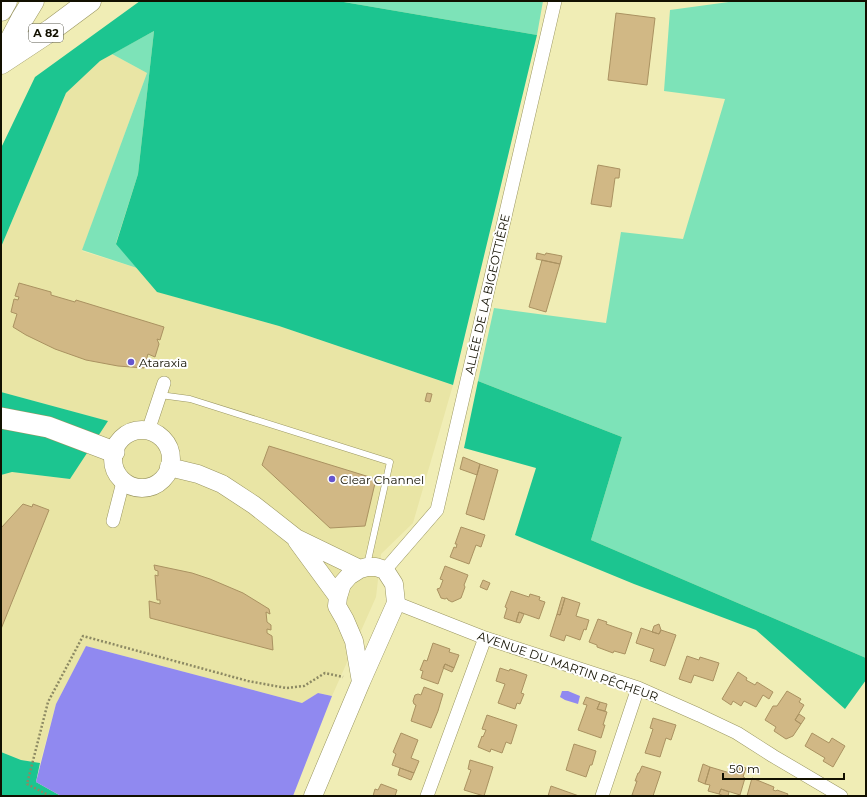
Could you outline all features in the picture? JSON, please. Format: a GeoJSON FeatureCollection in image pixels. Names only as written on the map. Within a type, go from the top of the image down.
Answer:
{"type":"FeatureCollection","features":[{"type":"Feature","properties":{"kind":"highway"},"geometry":{"type":"LineString","coordinates":[[1,10],[6,1]]}},
{"type":"Feature","properties":{"kind":"highway"},"geometry":{"type":"LineString","coordinates":[[1,59],[33,1]]}},
{"type":"Feature","properties":{"kind":"highway","name":"A 82"},"geometry":{"type":"LineString","coordinates":[[1,63],[51,30],[90,1]]}},
{"type":"Feature","properties":{"kind":"highway"},"geometry":{"type":"LineString","coordinates":[[1,418],[48,427],[114,452]]}},
{"type":"Feature","properties":{"kind":"main road"},"geometry":{"type":"LineString","coordinates":[[139,431],[148,431],[157,435],[164,441],[170,458],[169,467],[165,476],[158,483],[150,487],[141,488],[131,486],[123,482],[114,468],[114,452],[117,444],[123,437],[139,431]]}},
{"type":"Feature","properties":{"kind":"main road"},"geometry":{"type":"LineString","coordinates":[[169,467],[198,474],[222,484],[254,505],[296,538],[363,568]]}},
{"type":"Feature","properties":{"kind":"main road"},"geometry":{"type":"LineString","coordinates":[[296,538],[338,597]]}},
{"type":"Feature","properties":{"kind":"main road"},"geometry":{"type":"LineString","coordinates":[[314,796],[361,682],[396,603],[394,584],[385,570],[376,567],[363,568],[349,576],[342,584],[338,597],[337,606],[354,641],[361,682]]}},
{"type":"Feature","properties":{"kind":"street","name":"ALLÉE DE LA BIGEOTTIÈRE"},"geometry":{"type":"LineString","coordinates":[[385,570],[437,510],[555,1]]}},
{"type":"Feature","properties":{"kind":"street"},"geometry":{"type":"LineString","coordinates":[[148,431],[162,389]]}},
{"type":"Feature","properties":{"kind":"street"},"geometry":{"type":"LineString","coordinates":[[113,521],[123,482]]}},
{"type":"Feature","properties":{"kind":"street","name":"AVENUE DU MARTIN PÊCHEUR"},"geometry":{"type":"LineString","coordinates":[[396,603],[486,638],[638,688],[700,714],[737,733],[842,796]]}},
{"type":"Feature","properties":{"kind":"street"},"geometry":{"type":"LineString","coordinates":[[428,796],[486,638]]}},
{"type":"Feature","properties":{"kind":"street"},"geometry":{"type":"LineString","coordinates":[[602,796],[638,688]]}},
{"type":"Feature","properties":{"kind":"lane"},"geometry":{"type":"LineString","coordinates":[[162,389],[390,462],[363,568]]}},
{"type":"Feature","properties":{"kind":"path"},"geometry":{"type":"LineString","coordinates":[[50,796],[27,784],[48,702],[83,636],[248,681],[286,688],[304,686],[325,673],[361,682]]}},
{"type":"Feature","properties":{"kind":"shaded area"},"geometry":{"type":"Polygon","coordinates":[[[112,54],[147,73],[82,251],[137,268],[158,292],[279,326],[453,385],[413,523],[381,554],[376,597],[332,696],[318,693],[302,703],[86,646],[56,704],[40,763],[21,760],[1,752],[1,475],[12,472],[70,479],[107,421],[1,392],[1,247],[66,93],[100,61],[112,54]]]}},
{"type":"Feature","properties":{"kind":"shaded area"},"geometry":{"type":"Polygon","coordinates":[[[86,646],[302,703],[318,693],[332,696],[293,796],[61,796],[36,782],[56,704],[86,646]]]}},
{"type":"Feature","properties":{"kind":"shaded area"},"geometry":{"type":"Polygon","coordinates":[[[562,691],[568,691],[580,696],[578,704],[560,697],[562,691]]]}},
{"type":"Feature","properties":{"kind":"green space"},"geometry":{"type":"Polygon","coordinates":[[[140,1],[338,1],[537,35],[453,385],[279,326],[157,292],[116,244],[138,174],[154,31],[100,61],[66,93],[1,247],[1,148],[35,77],[140,1]]]}},
{"type":"Feature","properties":{"kind":"green space"},"geometry":{"type":"Polygon","coordinates":[[[338,1],[543,1],[537,35],[338,1]]]}},
{"type":"Feature","properties":{"kind":"green space"},"geometry":{"type":"Polygon","coordinates":[[[736,1],[866,1],[866,658],[591,540],[622,437],[478,381],[494,308],[606,323],[621,232],[683,239],[725,99],[664,91],[670,10],[736,1]]]}},
{"type":"Feature","properties":{"kind":"green space"},"geometry":{"type":"Polygon","coordinates":[[[154,31],[138,174],[116,243],[137,268],[82,250],[147,73],[112,54],[154,31]]]}},
{"type":"Feature","properties":{"kind":"green space"},"geometry":{"type":"Polygon","coordinates":[[[478,381],[622,437],[591,540],[866,658],[866,680],[845,709],[756,630],[634,584],[515,535],[536,468],[464,448],[478,381]]]}},
{"type":"Feature","properties":{"kind":"green space"},"geometry":{"type":"Polygon","coordinates":[[[1,392],[108,421],[70,479],[12,472],[1,475],[1,392]]]}},
{"type":"Feature","properties":{"kind":"green space"},"geometry":{"type":"Polygon","coordinates":[[[1,752],[21,760],[40,763],[36,782],[61,796],[1,796],[1,752]]]}},
{"type":"Feature","properties":{"kind":"building"},"geometry":{"type":"Polygon","coordinates":[[[616,13],[655,18],[647,85],[608,80],[616,13]]]}},
{"type":"Feature","properties":{"kind":"building"},"geometry":{"type":"Polygon","coordinates":[[[598,165],[620,169],[619,178],[615,178],[611,207],[591,204],[598,165]]]}},
{"type":"Feature","properties":{"kind":"building"},"geometry":{"type":"Polygon","coordinates":[[[537,253],[562,256],[560,264],[536,259],[537,253]]]}},
{"type":"Feature","properties":{"kind":"building"},"geometry":{"type":"Polygon","coordinates":[[[542,260],[560,264],[546,312],[529,307],[542,260]]]}},
{"type":"Feature","properties":{"kind":"building"},"geometry":{"type":"Polygon","coordinates":[[[19,283],[51,292],[51,295],[75,302],[76,300],[164,327],[160,340],[157,339],[159,344],[155,357],[148,354],[144,368],[118,366],[86,360],[55,349],[26,335],[13,327],[17,314],[11,312],[14,299],[18,300],[19,297],[15,296],[19,283]]]}},
{"type":"Feature","properties":{"kind":"building"},"geometry":{"type":"Polygon","coordinates":[[[427,393],[432,394],[430,402],[425,401],[427,393]]]}},
{"type":"Feature","properties":{"kind":"building"},"geometry":{"type":"Polygon","coordinates":[[[269,446],[376,479],[365,526],[330,528],[262,465],[269,446]]]}},
{"type":"Feature","properties":{"kind":"building"},"geometry":{"type":"Polygon","coordinates":[[[463,457],[480,464],[477,475],[460,469],[463,457]]]}},
{"type":"Feature","properties":{"kind":"building"},"geometry":{"type":"Polygon","coordinates":[[[480,464],[498,470],[484,520],[466,514],[480,464]]]}},
{"type":"Feature","properties":{"kind":"building"},"geometry":{"type":"Polygon","coordinates":[[[23,504],[32,507],[33,504],[49,510],[1,629],[1,528],[23,504]]]}},
{"type":"Feature","properties":{"kind":"building"},"geometry":{"type":"Polygon","coordinates":[[[461,527],[485,535],[481,547],[476,545],[469,564],[450,557],[454,547],[456,548],[457,544],[455,544],[461,527]]]}},
{"type":"Feature","properties":{"kind":"building"},"geometry":{"type":"Polygon","coordinates":[[[154,565],[192,573],[210,579],[243,593],[269,609],[270,614],[266,612],[267,622],[271,625],[271,630],[267,629],[267,633],[272,636],[273,650],[150,618],[149,601],[160,604],[160,600],[157,600],[155,575],[158,576],[158,571],[155,570],[154,565]]]}},
{"type":"Feature","properties":{"kind":"building"},"geometry":{"type":"Polygon","coordinates":[[[445,566],[468,575],[461,598],[452,602],[447,598],[441,598],[437,589],[440,588],[443,580],[440,579],[445,566]]]}},
{"type":"Feature","properties":{"kind":"building"},"geometry":{"type":"Polygon","coordinates":[[[483,580],[490,583],[487,590],[480,587],[483,580]]]}},
{"type":"Feature","properties":{"kind":"building"},"geometry":{"type":"Polygon","coordinates":[[[511,591],[529,597],[530,594],[540,597],[539,600],[545,602],[539,619],[519,612],[516,622],[504,618],[507,608],[505,607],[511,591]]]}},
{"type":"Feature","properties":{"kind":"building"},"geometry":{"type":"Polygon","coordinates":[[[562,597],[565,598],[560,615],[557,614],[562,597]]]}},
{"type":"Feature","properties":{"kind":"building"},"geometry":{"type":"Polygon","coordinates":[[[565,598],[580,603],[576,616],[589,620],[586,630],[584,629],[580,640],[566,635],[564,641],[550,636],[557,614],[560,615],[565,598]]]}},
{"type":"Feature","properties":{"kind":"building"},"geometry":{"type":"Polygon","coordinates":[[[519,612],[524,614],[520,623],[516,622],[519,612]]]}},
{"type":"Feature","properties":{"kind":"building"},"geometry":{"type":"Polygon","coordinates":[[[598,619],[607,622],[606,624],[632,633],[625,654],[614,651],[613,653],[597,647],[597,645],[589,642],[598,619]]]}},
{"type":"Feature","properties":{"kind":"building"},"geometry":{"type":"Polygon","coordinates":[[[659,624],[661,630],[659,634],[652,632],[654,626],[659,624]]]}},
{"type":"Feature","properties":{"kind":"building"},"geometry":{"type":"Polygon","coordinates":[[[641,628],[659,634],[661,630],[676,635],[665,666],[650,661],[654,649],[636,643],[641,628]]]}},
{"type":"Feature","properties":{"kind":"building"},"geometry":{"type":"Polygon","coordinates":[[[433,643],[450,649],[449,652],[459,655],[454,668],[445,664],[438,684],[421,678],[423,671],[420,670],[424,660],[427,661],[433,643]]]}},
{"type":"Feature","properties":{"kind":"building"},"geometry":{"type":"Polygon","coordinates":[[[687,656],[699,660],[700,657],[719,663],[713,681],[694,675],[691,683],[679,679],[687,656]]]}},
{"type":"Feature","properties":{"kind":"building"},"geometry":{"type":"Polygon","coordinates":[[[445,664],[454,668],[452,672],[443,668],[445,664]]]}},
{"type":"Feature","properties":{"kind":"building"},"geometry":{"type":"Polygon","coordinates":[[[500,668],[509,671],[510,669],[527,675],[521,693],[524,694],[520,704],[517,703],[515,709],[498,703],[505,684],[496,681],[500,668]]]}},
{"type":"Feature","properties":{"kind":"building"},"geometry":{"type":"Polygon","coordinates":[[[738,672],[747,678],[746,680],[755,685],[757,682],[773,692],[769,699],[763,695],[756,707],[744,701],[741,706],[733,701],[731,705],[722,699],[738,672]]]}},
{"type":"Feature","properties":{"kind":"building"},"geometry":{"type":"Polygon","coordinates":[[[424,687],[443,694],[431,728],[411,721],[416,705],[413,701],[415,695],[421,695],[424,687]]]}},
{"type":"Feature","properties":{"kind":"building"},"geometry":{"type":"Polygon","coordinates":[[[787,691],[801,699],[799,702],[804,705],[795,720],[801,724],[793,736],[786,739],[774,731],[776,727],[765,720],[773,706],[777,706],[787,691]]]}},
{"type":"Feature","properties":{"kind":"building"},"geometry":{"type":"Polygon","coordinates":[[[586,697],[600,702],[597,709],[607,712],[601,738],[578,730],[587,705],[583,704],[586,697]]]}},
{"type":"Feature","properties":{"kind":"building"},"geometry":{"type":"Polygon","coordinates":[[[600,702],[607,704],[605,711],[597,709],[600,702]]]}},
{"type":"Feature","properties":{"kind":"building"},"geometry":{"type":"Polygon","coordinates":[[[799,714],[805,718],[801,724],[795,720],[799,714]]]}},
{"type":"Feature","properties":{"kind":"building"},"geometry":{"type":"Polygon","coordinates":[[[487,715],[517,725],[511,744],[506,742],[502,753],[491,749],[490,752],[478,747],[486,730],[482,729],[487,715]]]}},
{"type":"Feature","properties":{"kind":"building"},"geometry":{"type":"Polygon","coordinates":[[[653,718],[676,725],[671,740],[666,738],[660,757],[645,753],[653,729],[650,728],[653,718]]]}},
{"type":"Feature","properties":{"kind":"building"},"geometry":{"type":"Polygon","coordinates":[[[401,733],[418,740],[411,758],[419,761],[414,773],[392,765],[396,754],[393,752],[401,733]]]}},
{"type":"Feature","properties":{"kind":"building"},"geometry":{"type":"Polygon","coordinates":[[[812,733],[829,743],[832,738],[845,746],[833,767],[823,761],[825,758],[805,746],[812,733]]]}},
{"type":"Feature","properties":{"kind":"building"},"geometry":{"type":"Polygon","coordinates":[[[574,744],[596,751],[592,765],[590,765],[586,777],[566,770],[574,744]]]}},
{"type":"Feature","properties":{"kind":"building"},"geometry":{"type":"Polygon","coordinates":[[[470,760],[493,767],[484,796],[464,790],[471,770],[468,769],[470,760]]]}},
{"type":"Feature","properties":{"kind":"building"},"geometry":{"type":"Polygon","coordinates":[[[703,764],[710,767],[705,784],[698,781],[703,764]]]}},
{"type":"Feature","properties":{"kind":"building"},"geometry":{"type":"Polygon","coordinates":[[[733,764],[746,768],[740,795],[721,789],[719,794],[708,791],[710,785],[705,784],[710,767],[730,773],[733,764]]]}},
{"type":"Feature","properties":{"kind":"building"},"geometry":{"type":"Polygon","coordinates":[[[642,766],[661,772],[653,796],[632,795],[637,781],[635,781],[642,766]]]}},
{"type":"Feature","properties":{"kind":"building"},"geometry":{"type":"Polygon","coordinates":[[[400,768],[414,773],[411,780],[398,775],[400,768]]]}},
{"type":"Feature","properties":{"kind":"building"},"geometry":{"type":"Polygon","coordinates":[[[752,778],[774,787],[773,790],[788,794],[787,796],[747,796],[752,778]]]}},
{"type":"Feature","properties":{"kind":"building"},"geometry":{"type":"Polygon","coordinates":[[[381,784],[397,790],[395,796],[373,796],[375,789],[378,790],[381,784]]]}},
{"type":"Feature","properties":{"kind":"building"},"geometry":{"type":"Polygon","coordinates":[[[551,786],[579,796],[548,796],[551,786]]]}},
{"type":"Feature","properties":{"kind":"building"},"geometry":{"type":"Polygon","coordinates":[[[721,789],[729,792],[728,796],[719,794],[721,789]]]}},
{"type":"Feature","properties":{"kind":"place","name":"Ataraxia"},"geometry":{"type":"Point","coordinates":[131,362]}},
{"type":"Feature","properties":{"kind":"place","name":"Clear Channel"},"geometry":{"type":"Point","coordinates":[332,479]}}]}
